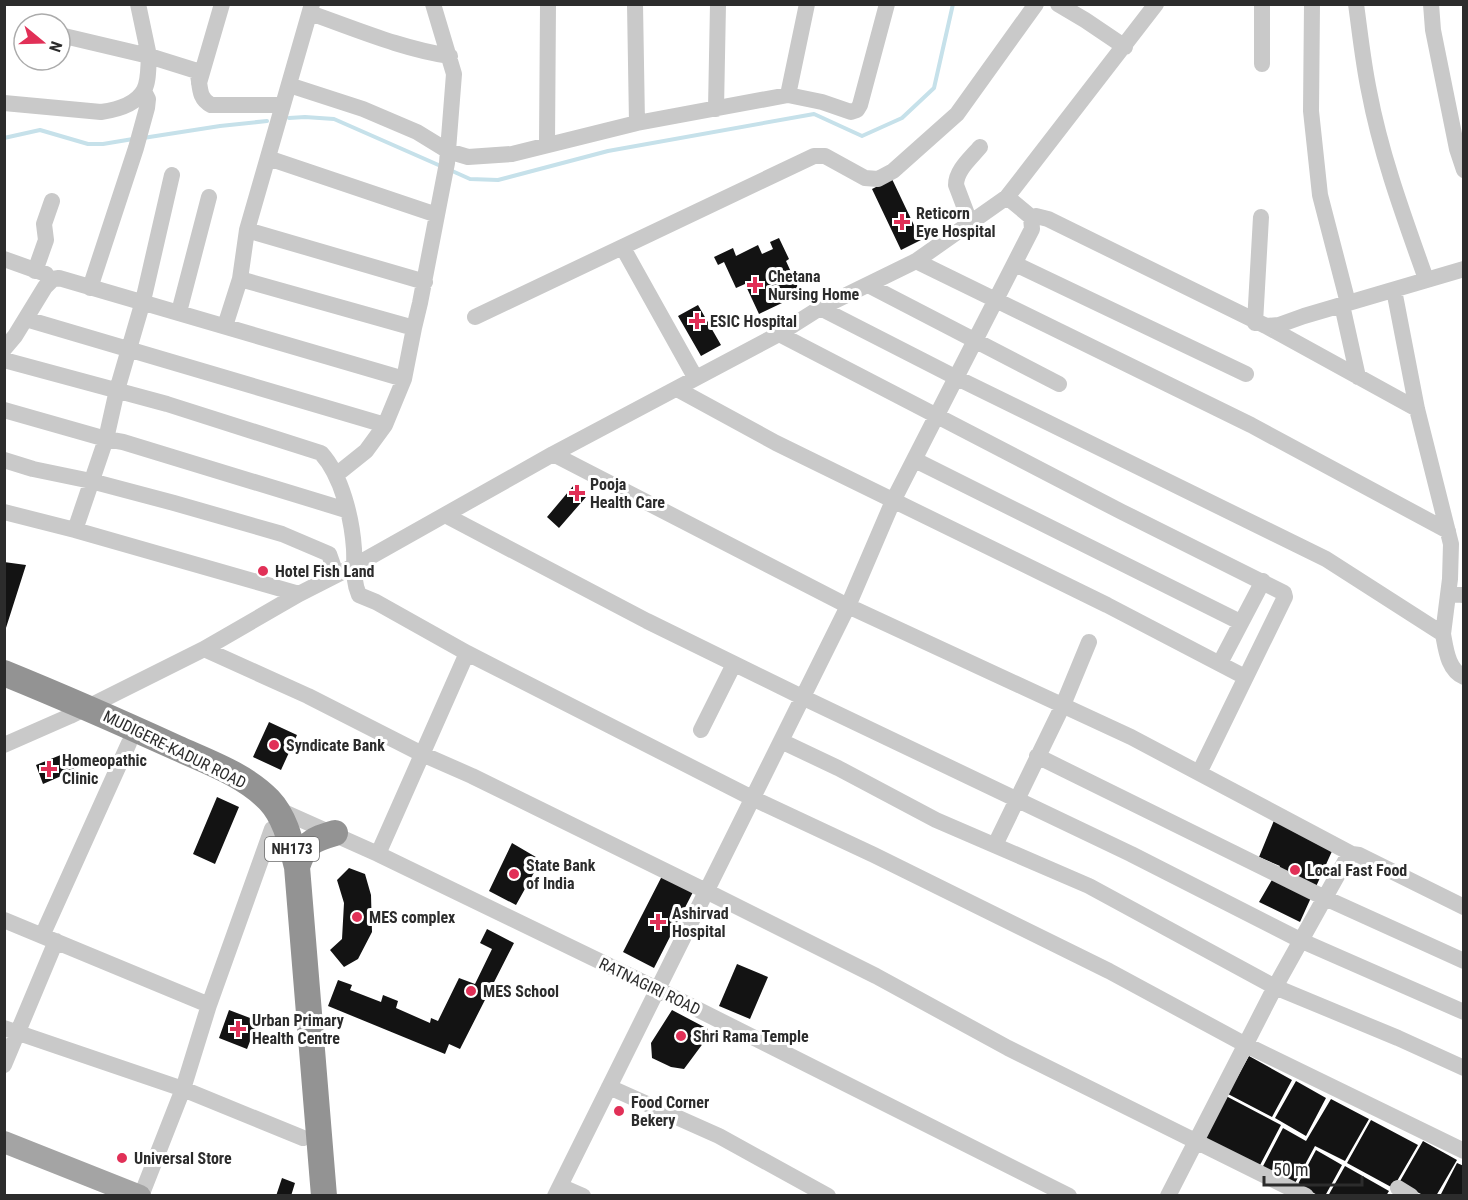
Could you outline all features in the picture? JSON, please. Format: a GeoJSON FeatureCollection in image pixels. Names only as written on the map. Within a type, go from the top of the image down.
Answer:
{"type":"FeatureCollection","features":[{"type":"Feature","properties":{"kind":"highway","name":"MUDIGERE-KADUR ROAD"},"geometry":{"type":"LineString","coordinates":[[4,673],[79,712],[129,743],[184,765],[242,796],[284,824],[297,867],[324,1196]]}},
{"type":"Feature","properties":{"kind":"highway","name":"MUDIGERE-KADUR ROAD"},"geometry":{"type":"LineString","coordinates":[[4,689],[79,712],[247,782],[257,789],[269,815]]}},
{"type":"Feature","properties":{"kind":"highway","name":"NH173"},"geometry":{"type":"LineString","coordinates":[[269,815],[282,880],[306,1196]]}},
{"type":"Feature","properties":{"kind":"highway"},"geometry":{"type":"LineString","coordinates":[[297,867],[308,844],[317,838],[335,833]]}},
{"type":"Feature","properties":{"kind":"main road"},"geometry":{"type":"LineString","coordinates":[[4,1142],[141,1196]]}},
{"type":"Feature","properties":{"kind":"street"},"geometry":{"type":"LineString","coordinates":[[4,103],[101,112],[115,110],[139,97],[144,91],[149,56],[138,4]]}},
{"type":"Feature","properties":{"kind":"street"},"geometry":{"type":"LineString","coordinates":[[199,83],[222,4]]}},
{"type":"Feature","properties":{"kind":"street"},"geometry":{"type":"LineString","coordinates":[[336,475],[366,451],[386,425],[404,379],[425,282],[447,164],[454,74],[434,4]]}},
{"type":"Feature","properties":{"kind":"street"},"geometry":{"type":"LineString","coordinates":[[547,144],[549,4]]}},
{"type":"Feature","properties":{"kind":"street"},"geometry":{"type":"LineString","coordinates":[[635,4],[637,123]]}},
{"type":"Feature","properties":{"kind":"street"},"geometry":{"type":"LineString","coordinates":[[716,109],[718,4]]}},
{"type":"Feature","properties":{"kind":"street"},"geometry":{"type":"LineString","coordinates":[[788,95],[807,4]]}},
{"type":"Feature","properties":{"kind":"street"},"geometry":{"type":"LineString","coordinates":[[447,164],[468,157],[482,158],[512,154],[637,123],[788,95],[822,102],[851,112],[860,105],[887,4]]}},
{"type":"Feature","properties":{"kind":"street"},"geometry":{"type":"LineString","coordinates":[[475,317],[814,156],[825,156],[866,178],[885,176],[904,163],[957,114],[1036,4]]}},
{"type":"Feature","properties":{"kind":"street"},"geometry":{"type":"LineString","coordinates":[[1058,4],[1125,47]]}},
{"type":"Feature","properties":{"kind":"street"},"geometry":{"type":"LineString","coordinates":[[4,745],[79,712],[204,649],[552,454],[779,334],[820,308],[916,261],[1007,197],[1156,4]]}},
{"type":"Feature","properties":{"kind":"street"},"geometry":{"type":"LineString","coordinates":[[1262,4],[1262,64]]}},
{"type":"Feature","properties":{"kind":"street"},"geometry":{"type":"LineString","coordinates":[[1312,4],[1311,111],[1320,195],[1345,304],[1358,377]]}},
{"type":"Feature","properties":{"kind":"street"},"geometry":{"type":"LineString","coordinates":[[1356,4],[1368,90],[1382,147],[1403,217],[1426,279]]}},
{"type":"Feature","properties":{"kind":"street"},"geometry":{"type":"LineString","coordinates":[[1431,4],[1433,30],[1457,149],[1464,170]]}},
{"type":"Feature","properties":{"kind":"street"},"geometry":{"type":"LineString","coordinates":[[225,326],[240,279],[248,230],[311,9],[405,46],[450,56]]}},
{"type":"Feature","properties":{"kind":"street"},"geometry":{"type":"LineString","coordinates":[[72,38],[193,68],[197,71],[203,99],[211,105],[282,105]]}},
{"type":"Feature","properties":{"kind":"street"},"geometry":{"type":"LineString","coordinates":[[289,85],[363,109],[417,132],[447,164]]}},
{"type":"Feature","properties":{"kind":"street"},"geometry":{"type":"LineString","coordinates":[[90,288],[137,142],[148,99],[144,91]]}},
{"type":"Feature","properties":{"kind":"street"},"geometry":{"type":"LineString","coordinates":[[970,222],[956,185],[956,179],[958,173],[980,147]]}},
{"type":"Feature","properties":{"kind":"street"},"geometry":{"type":"LineString","coordinates":[[268,158],[437,215]]}},
{"type":"Feature","properties":{"kind":"street"},"geometry":{"type":"LineString","coordinates":[[75,530],[106,439],[172,175]]}},
{"type":"Feature","properties":{"kind":"street"},"geometry":{"type":"LineString","coordinates":[[179,312],[209,197]]}},
{"type":"Feature","properties":{"kind":"street"},"geometry":{"type":"LineString","coordinates":[[583,1196],[557,1191],[848,606],[893,501],[1032,229],[1031,217],[1007,197]]}},
{"type":"Feature","properties":{"kind":"street"},"geometry":{"type":"LineString","coordinates":[[35,271],[46,240],[44,224],[52,201]]}},
{"type":"Feature","properties":{"kind":"street"},"geometry":{"type":"LineString","coordinates":[[1031,217],[1048,219],[1261,325],[1417,409]]}},
{"type":"Feature","properties":{"kind":"street"},"geometry":{"type":"LineString","coordinates":[[1261,217],[1261,325]]}},
{"type":"Feature","properties":{"kind":"street"},"geometry":{"type":"LineString","coordinates":[[248,230],[425,282]]}},
{"type":"Feature","properties":{"kind":"street"},"geometry":{"type":"LineString","coordinates":[[623,248],[695,378]]}},
{"type":"Feature","properties":{"kind":"street"},"geometry":{"type":"LineString","coordinates":[[4,259],[53,279]]}},
{"type":"Feature","properties":{"kind":"street"},"geometry":{"type":"LineString","coordinates":[[916,261],[1251,425],[1448,531]]}},
{"type":"Feature","properties":{"kind":"street"},"geometry":{"type":"LineString","coordinates":[[1015,264],[1246,374]]}},
{"type":"Feature","properties":{"kind":"street"},"geometry":{"type":"LineString","coordinates":[[1261,325],[1279,326],[1464,269]]}},
{"type":"Feature","properties":{"kind":"street"},"geometry":{"type":"LineString","coordinates":[[4,349],[15,336],[45,286],[53,279],[59,278],[404,379]]}},
{"type":"Feature","properties":{"kind":"street"},"geometry":{"type":"LineString","coordinates":[[240,279],[414,328]]}},
{"type":"Feature","properties":{"kind":"street"},"geometry":{"type":"LineString","coordinates":[[868,285],[1059,384]]}},
{"type":"Feature","properties":{"kind":"street"},"geometry":{"type":"LineString","coordinates":[[1394,290],[1417,409],[1451,544],[1456,595],[1443,634],[1447,657],[1457,674],[1464,677]]}},
{"type":"Feature","properties":{"kind":"street"},"geometry":{"type":"LineString","coordinates":[[820,308],[957,378],[1326,559],[1443,634]]}},
{"type":"Feature","properties":{"kind":"street"},"geometry":{"type":"LineString","coordinates":[[26,319],[386,425]]}},
{"type":"Feature","properties":{"kind":"street"},"geometry":{"type":"LineString","coordinates":[[779,334],[1122,512],[1284,593],[1285,597],[1199,773]]}},
{"type":"Feature","properties":{"kind":"street"},"geometry":{"type":"LineString","coordinates":[[4,360],[167,404],[321,453],[336,475],[343,494],[351,528],[353,580],[359,595],[376,602],[467,653],[752,798],[874,855],[1109,971],[1246,1046],[1464,1152]]}},
{"type":"Feature","properties":{"kind":"street"},"geometry":{"type":"LineString","coordinates":[[677,389],[776,443],[1097,600],[1245,677]]}},
{"type":"Feature","properties":{"kind":"street"},"geometry":{"type":"LineString","coordinates":[[4,410],[134,445],[346,510]]}},
{"type":"Feature","properties":{"kind":"street"},"geometry":{"type":"LineString","coordinates":[[552,454],[848,606],[1131,737],[1353,854],[1464,907]]}},
{"type":"Feature","properties":{"kind":"street"},"geometry":{"type":"LineString","coordinates":[[4,460],[33,469],[91,481],[282,534],[329,554],[336,574]]}},
{"type":"Feature","properties":{"kind":"street"},"geometry":{"type":"LineString","coordinates":[[915,460],[1240,622]]}},
{"type":"Feature","properties":{"kind":"street"},"geometry":{"type":"LineString","coordinates":[[4,512],[299,594]]}},
{"type":"Feature","properties":{"kind":"street"},"geometry":{"type":"LineString","coordinates":[[445,515],[647,621],[802,698],[1016,798],[1302,941],[1464,1012]]}},
{"type":"Feature","properties":{"kind":"street"},"geometry":{"type":"LineString","coordinates":[[1220,663],[1263,581]]}},
{"type":"Feature","properties":{"kind":"street"},"geometry":{"type":"LineString","coordinates":[[995,845],[1063,705],[1089,642]]}},
{"type":"Feature","properties":{"kind":"street"},"geometry":{"type":"LineString","coordinates":[[204,649],[308,696],[422,754],[706,891],[876,976],[1008,1048],[1306,1196]]}},
{"type":"Feature","properties":{"kind":"street"},"geometry":{"type":"LineString","coordinates":[[378,854],[467,653]]}},
{"type":"Feature","properties":{"kind":"street"},"geometry":{"type":"LineString","coordinates":[[701,730],[734,664]]}},
{"type":"Feature","properties":{"kind":"street"},"geometry":{"type":"LineString","coordinates":[[781,741],[838,768],[936,820],[1089,886],[1275,987],[1464,1068]]}},
{"type":"Feature","properties":{"kind":"street"},"geometry":{"type":"LineString","coordinates":[[4,1065],[11,1030],[129,743]]}},
{"type":"Feature","properties":{"kind":"street"},"geometry":{"type":"LineString","coordinates":[[1037,756],[1325,898],[1464,961]]}},
{"type":"Feature","properties":{"kind":"street"},"geometry":{"type":"LineString","coordinates":[[141,1196],[183,1089],[269,815]]}},
{"type":"Feature","properties":{"kind":"street","name":"RATNAGIRI ROAD"},"geometry":{"type":"LineString","coordinates":[[269,815],[335,833],[657,989],[1069,1196]]}},
{"type":"Feature","properties":{"kind":"street"},"geometry":{"type":"LineString","coordinates":[[1168,1196],[1275,987],[1347,858],[1353,854]]}},
{"type":"Feature","properties":{"kind":"street"},"geometry":{"type":"LineString","coordinates":[[4,920],[209,1005]]}},
{"type":"Feature","properties":{"kind":"street"},"geometry":{"type":"LineString","coordinates":[[11,1030],[183,1089],[303,1138]]}},
{"type":"Feature","properties":{"kind":"street"},"geometry":{"type":"LineString","coordinates":[[609,1087],[719,1136],[828,1196]]}},
{"type":"Feature","properties":{"kind":"building"},"geometry":{"type":"Polygon","coordinates":[[[892,179],[921,240],[901,250],[872,189],[892,179]]]}},
{"type":"Feature","properties":{"kind":"building"},"geometry":{"type":"Polygon","coordinates":[[[779,238],[789,259],[786,261],[801,294],[759,314],[745,284],[736,288],[724,262],[718,265],[714,257],[733,248],[736,256],[758,245],[762,254],[773,249],[770,242],[779,238]]]}},
{"type":"Feature","properties":{"kind":"building"},"geometry":{"type":"Polygon","coordinates":[[[698,305],[721,345],[701,356],[678,316],[698,305]]]}},
{"type":"Feature","properties":{"kind":"building"},"geometry":{"type":"Polygon","coordinates":[[[574,485],[586,497],[559,528],[547,517],[574,485]]]}},
{"type":"Feature","properties":{"kind":"building"},"geometry":{"type":"Polygon","coordinates":[[[4,562],[26,565],[5,631],[4,631],[4,562]]]}},
{"type":"Feature","properties":{"kind":"building","name":"Syndicate Bank"},"geometry":{"type":"Polygon","coordinates":[[[269,722],[297,735],[281,770],[253,757],[269,722]]]}},
{"type":"Feature","properties":{"kind":"building"},"geometry":{"type":"Polygon","coordinates":[[[68,752],[75,770],[43,784],[36,765],[68,752]]]}},
{"type":"Feature","properties":{"kind":"building"},"geometry":{"type":"Polygon","coordinates":[[[217,797],[239,807],[215,864],[193,854],[217,797]]]}},
{"type":"Feature","properties":{"kind":"building"},"geometry":{"type":"Polygon","coordinates":[[[1275,818],[1333,849],[1300,922],[1259,902],[1280,866],[1259,857],[1275,818]]]}},
{"type":"Feature","properties":{"kind":"building"},"geometry":{"type":"Polygon","coordinates":[[[512,843],[541,860],[516,905],[489,891],[512,843]]]}},
{"type":"Feature","properties":{"kind":"building","name":"MES complex"},"geometry":{"type":"Polygon","coordinates":[[[349,868],[365,874],[371,895],[372,932],[358,959],[344,967],[330,950],[342,939],[344,903],[337,880],[349,868]]]}},
{"type":"Feature","properties":{"kind":"building","name":"Ashirvad Hospital"},"geometry":{"type":"Polygon","coordinates":[[[662,876],[693,892],[654,968],[623,952],[662,876]]]}},
{"type":"Feature","properties":{"kind":"building","name":"MES School"},"geometry":{"type":"Polygon","coordinates":[[[487,929],[514,943],[460,1049],[449,1044],[445,1054],[328,1006],[338,980],[352,985],[350,990],[381,1002],[383,995],[398,1001],[396,1008],[430,1023],[431,1018],[438,1021],[459,978],[475,984],[492,949],[480,943],[487,929]]]}},
{"type":"Feature","properties":{"kind":"building"},"geometry":{"type":"Polygon","coordinates":[[[737,964],[768,977],[750,1019],[719,1006],[737,964]]]}},
{"type":"Feature","properties":{"kind":"building","name":"Urban Primary Health Centre"},"geometry":{"type":"Polygon","coordinates":[[[229,1010],[258,1021],[247,1049],[219,1038],[229,1010]]]}},
{"type":"Feature","properties":{"kind":"building","name":"Shri Rama Temple"},"geometry":{"type":"Polygon","coordinates":[[[672,1010],[708,1029],[704,1042],[684,1069],[671,1067],[652,1058],[651,1043],[672,1010]]]}},
{"type":"Feature","properties":{"kind":"building"},"geometry":{"type":"Polygon","coordinates":[[[1249,1056],[1292,1080],[1272,1117],[1228,1094],[1249,1056]]]}},
{"type":"Feature","properties":{"kind":"building"},"geometry":{"type":"Polygon","coordinates":[[[1296,1081],[1326,1098],[1306,1136],[1275,1118],[1296,1081]]]}},
{"type":"Feature","properties":{"kind":"building"},"geometry":{"type":"Polygon","coordinates":[[[1226,1096],[1281,1125],[1259,1167],[1204,1138],[1226,1096]]]}},
{"type":"Feature","properties":{"kind":"building"},"geometry":{"type":"Polygon","coordinates":[[[1331,1099],[1369,1119],[1345,1161],[1315,1146],[1294,1185],[1262,1168],[1283,1128],[1306,1141],[1331,1099]]]}},
{"type":"Feature","properties":{"kind":"building"},"geometry":{"type":"Polygon","coordinates":[[[1371,1120],[1418,1145],[1393,1188],[1347,1163],[1371,1120]]]}},
{"type":"Feature","properties":{"kind":"building"},"geometry":{"type":"Polygon","coordinates":[[[1423,1141],[1457,1160],[1436,1196],[1425,1196],[1399,1183],[1423,1141]]]}},
{"type":"Feature","properties":{"kind":"building"},"geometry":{"type":"Polygon","coordinates":[[[1316,1150],[1342,1165],[1325,1196],[1319,1196],[1298,1184],[1316,1150]]]}},
{"type":"Feature","properties":{"kind":"building"},"geometry":{"type":"Polygon","coordinates":[[[1457,1163],[1464,1166],[1464,1196],[1440,1196],[1457,1163]]]}},
{"type":"Feature","properties":{"kind":"building"},"geometry":{"type":"Polygon","coordinates":[[[1345,1166],[1389,1191],[1386,1196],[1328,1196],[1345,1166]]]}},
{"type":"Feature","properties":{"kind":"building"},"geometry":{"type":"Polygon","coordinates":[[[282,1178],[295,1183],[291,1196],[276,1196],[282,1178]]]}},
{"type":"Feature","properties":{"kind":"waterway"},"geometry":{"type":"LineString","coordinates":[[450,170],[470,179],[498,180],[608,151],[814,114],[862,136],[902,118],[934,88],[953,4]]}},
{"type":"Feature","properties":{"kind":"waterway"},"geometry":{"type":"LineString","coordinates":[[289,118],[334,119],[443,167]]}},
{"type":"Feature","properties":{"kind":"waterway"},"geometry":{"type":"LineString","coordinates":[[143,138],[267,121]]}},
{"type":"Feature","properties":{"kind":"waterway"},"geometry":{"type":"LineString","coordinates":[[4,138],[40,130],[88,144],[133,139]]}},
{"type":"Feature","properties":{"kind":"place","name":"Reticorn Eye Hospital"},"geometry":{"type":"Point","coordinates":[902,222]}},
{"type":"Feature","properties":{"kind":"place","name":"Chetana Nursing Home"},"geometry":{"type":"Point","coordinates":[755,285]}},
{"type":"Feature","properties":{"kind":"place","name":"ESIC Hospital"},"geometry":{"type":"Point","coordinates":[697,321]}},
{"type":"Feature","properties":{"kind":"place","name":"Pooja Health Care"},"geometry":{"type":"Point","coordinates":[577,493]}},
{"type":"Feature","properties":{"kind":"place","name":"Hotel Fish Land"},"geometry":{"type":"Point","coordinates":[263,571]}},
{"type":"Feature","properties":{"kind":"place","name":"Syndicate Bank"},"geometry":{"type":"Point","coordinates":[274,745]}},
{"type":"Feature","properties":{"kind":"place","name":"Homeopathic Clinic"},"geometry":{"type":"Point","coordinates":[49,769]}},
{"type":"Feature","properties":{"kind":"place","name":"Local Fast Food"},"geometry":{"type":"Point","coordinates":[1295,870]}},
{"type":"Feature","properties":{"kind":"place","name":"State Bank of India"},"geometry":{"type":"Point","coordinates":[514,874]}},
{"type":"Feature","properties":{"kind":"place","name":"MES complex"},"geometry":{"type":"Point","coordinates":[357,917]}},
{"type":"Feature","properties":{"kind":"place","name":"Ashirvad Hospital"},"geometry":{"type":"Point","coordinates":[658,922]}},
{"type":"Feature","properties":{"kind":"place","name":"MES School"},"geometry":{"type":"Point","coordinates":[471,991]}},
{"type":"Feature","properties":{"kind":"place","name":"Urban Primary Health Centre"},"geometry":{"type":"Point","coordinates":[238,1029]}},
{"type":"Feature","properties":{"kind":"place","name":"Shri Rama Temple"},"geometry":{"type":"Point","coordinates":[681,1036]}},
{"type":"Feature","properties":{"kind":"place","name":"Food Corner Bekery"},"geometry":{"type":"Point","coordinates":[619,1111]}},
{"type":"Feature","properties":{"kind":"place","name":"Universal Store"},"geometry":{"type":"Point","coordinates":[122,1158]}}]}
